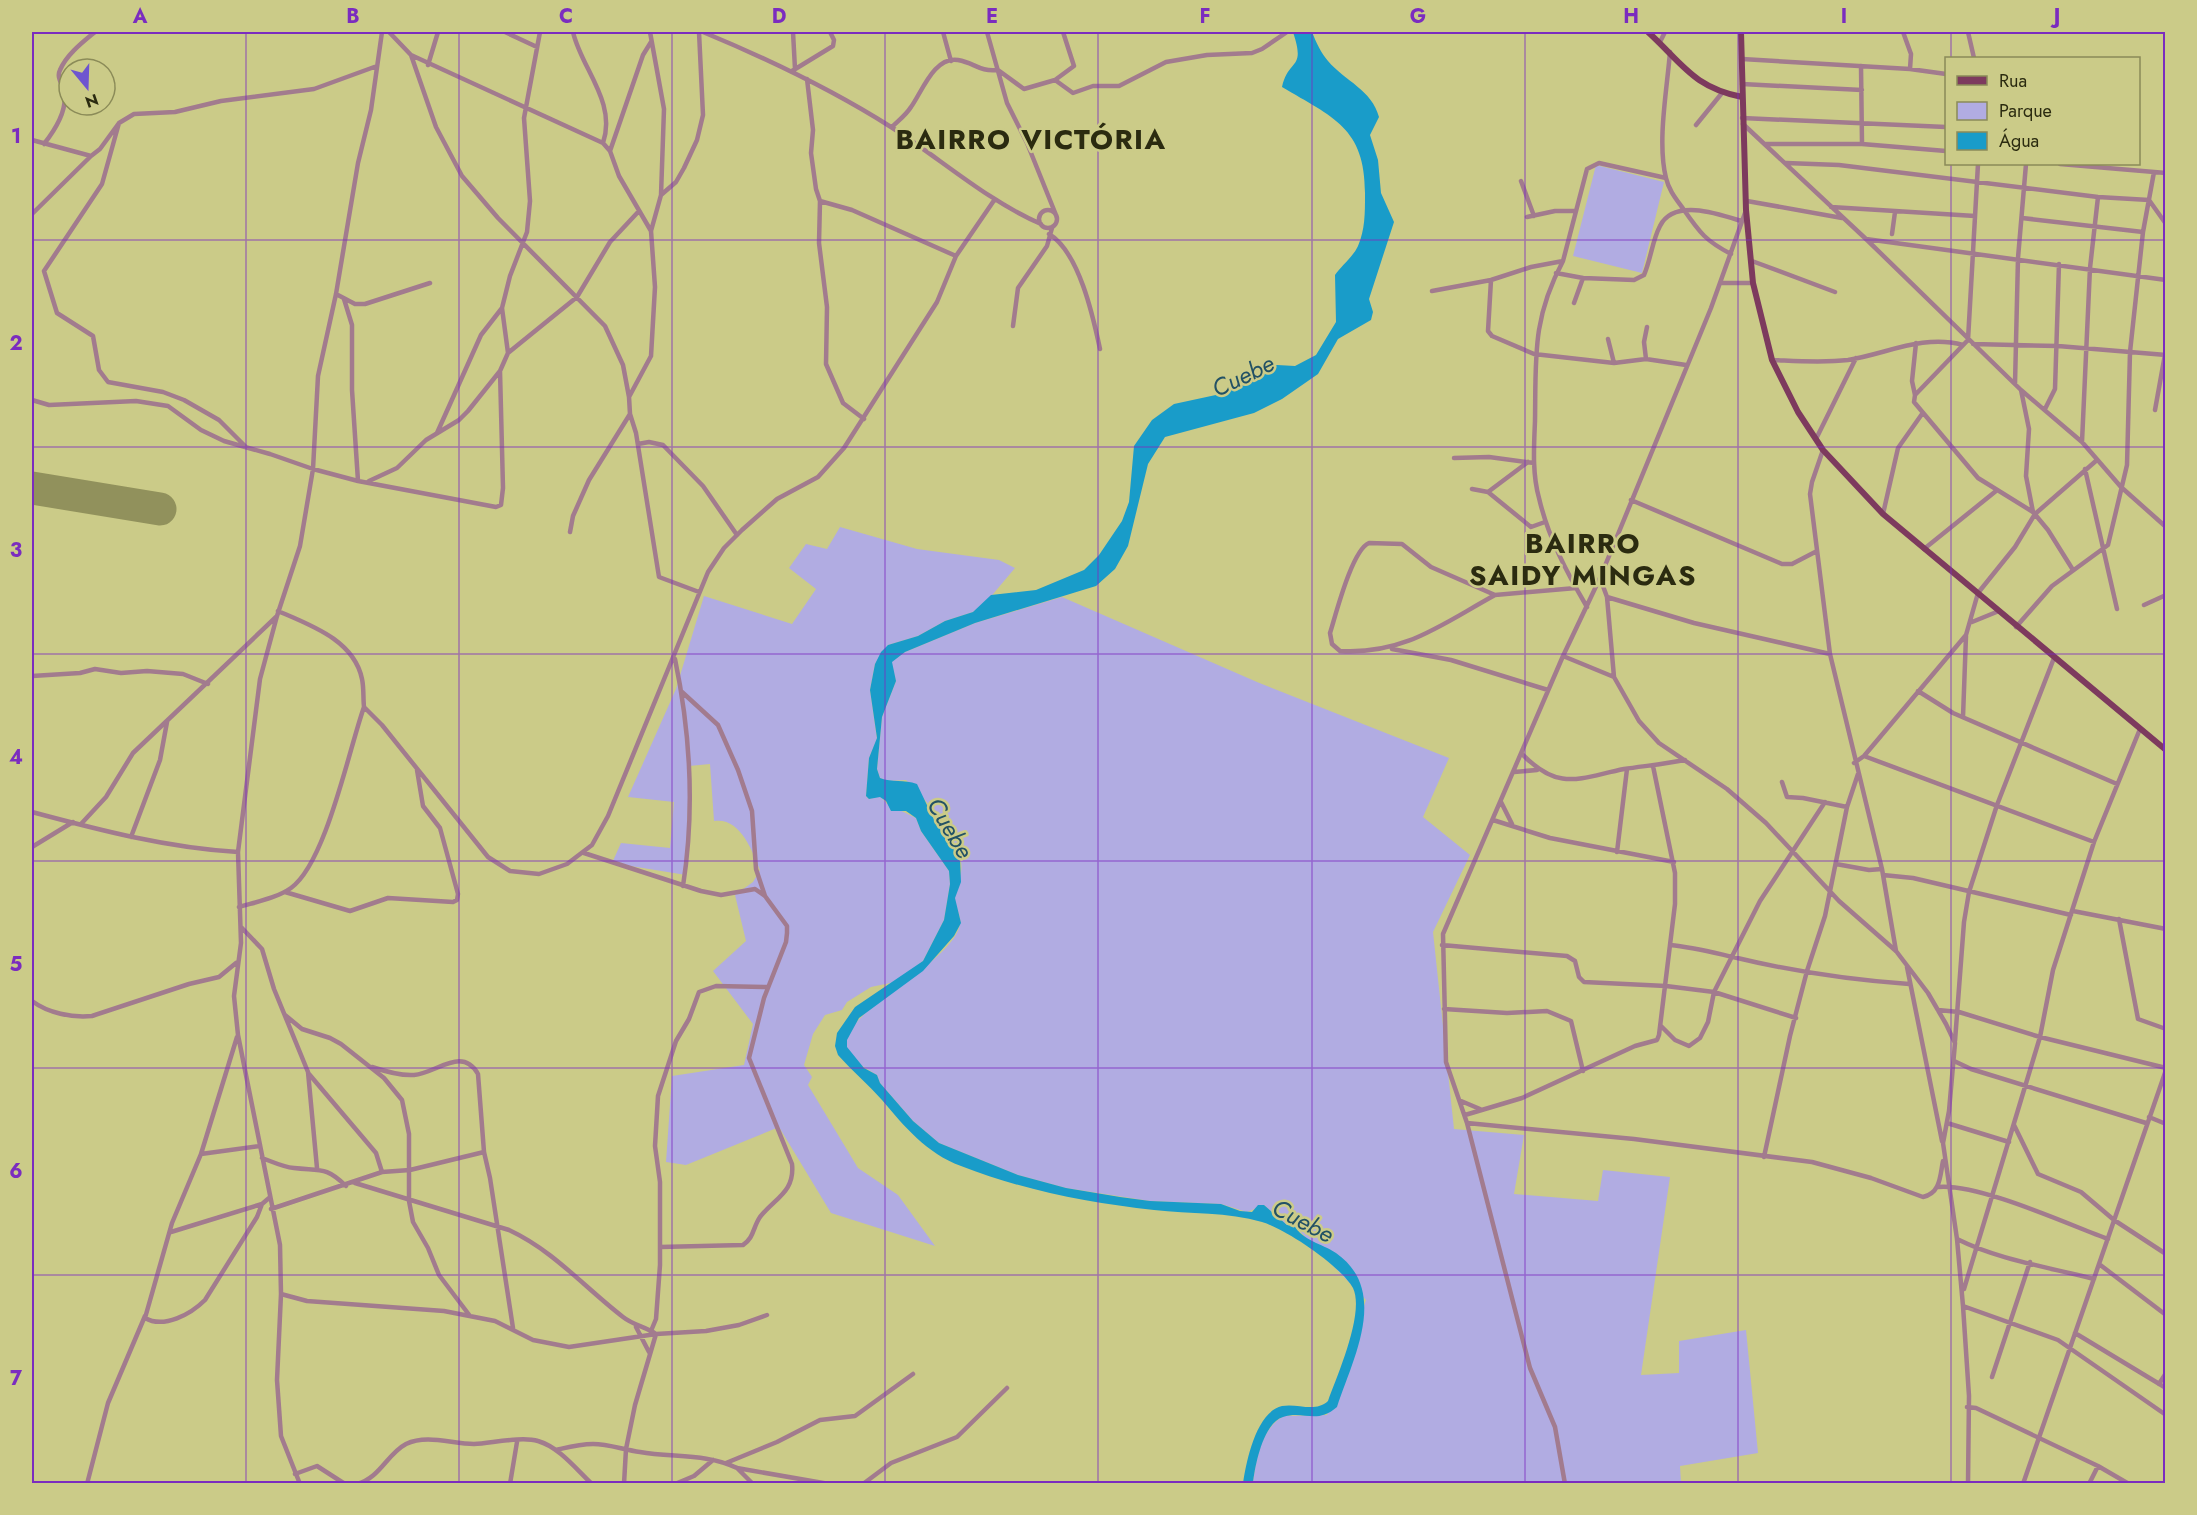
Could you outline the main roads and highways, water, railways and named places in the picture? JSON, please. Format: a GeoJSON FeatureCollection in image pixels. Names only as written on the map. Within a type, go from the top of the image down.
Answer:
{"type":"FeatureCollection","features":[{"type":"Feature","properties":{"kind":"main road"},"geometry":{"type":"LineString","coordinates":[[1648,32],[1696,80],[1722,93],[1742,97]]}},
{"type":"Feature","properties":{"kind":"main road"},"geometry":{"type":"LineString","coordinates":[[1741,32],[1746,210],[1753,283],[1772,360],[1798,412],[1823,450],[1883,514],[2166,750]]}},
{"type":"Feature","properties":{"kind":"water"},"geometry":{"type":"Polygon","coordinates":[[[1293,32],[1312,32],[1325,58],[1364,93],[1379,117],[1370,135],[1378,160],[1381,193],[1394,222],[1369,299],[1373,312],[1371,320],[1338,339],[1318,374],[1282,399],[1254,413],[1165,437],[1148,464],[1128,546],[1115,569],[1096,586],[975,623],[905,652],[892,662],[896,681],[882,717],[877,769],[880,778],[917,784],[935,822],[960,858],[961,882],[955,898],[961,923],[954,936],[923,971],[859,1018],[847,1040],[847,1047],[864,1068],[877,1075],[880,1083],[913,1121],[939,1143],[1018,1175],[1066,1188],[1150,1201],[1221,1204],[1240,1211],[1252,1212],[1258,1205],[1264,1205],[1287,1225],[1294,1225],[1302,1235],[1336,1253],[1352,1269],[1361,1286],[1364,1306],[1363,1326],[1337,1407],[1323,1415],[1290,1415],[1276,1421],[1270,1427],[1261,1446],[1253,1483],[1243,1484],[1254,1439],[1265,1418],[1273,1410],[1288,1405],[1318,1406],[1328,1401],[1353,1328],[1356,1299],[1347,1279],[1312,1249],[1285,1232],[1262,1222],[1236,1216],[1105,1204],[1032,1189],[948,1161],[927,1147],[908,1129],[838,1055],[835,1046],[837,1033],[855,1007],[923,961],[944,920],[950,884],[949,871],[921,831],[916,818],[906,811],[891,811],[886,801],[880,797],[869,799],[866,796],[869,758],[877,738],[870,690],[875,664],[881,652],[888,645],[918,636],[945,621],[973,612],[991,595],[1036,590],[1084,570],[1099,555],[1122,521],[1129,502],[1134,446],[1152,420],[1174,404],[1225,393],[1277,365],[1295,366],[1316,355],[1336,322],[1335,275],[1356,250],[1362,234],[1365,209],[1364,173],[1360,155],[1353,140],[1343,128],[1331,117],[1282,87],[1288,71],[1297,59],[1297,44],[1293,32]]]}},
{"type":"Feature","properties":{"kind":"district","name":"BAIRRO VICTÓRIA"},"geometry":{"type":"Point","coordinates":[1031,139]}},
{"type":"Feature","properties":{"kind":"district","name":"BAIRRO SAIDY MINGAS"},"geometry":{"type":"Point","coordinates":[1583,559]}},
{"type":"Feature","properties":{"kind":"water label","name":"Cuebe"},"geometry":{"type":"Point","coordinates":[1243,376]}},
{"type":"Feature","properties":{"kind":"water label","name":"Cuebe"},"geometry":{"type":"Point","coordinates":[950,828]}},
{"type":"Feature","properties":{"kind":"water label","name":"Cuebe"},"geometry":{"type":"Point","coordinates":[1303,1221]}}]}
